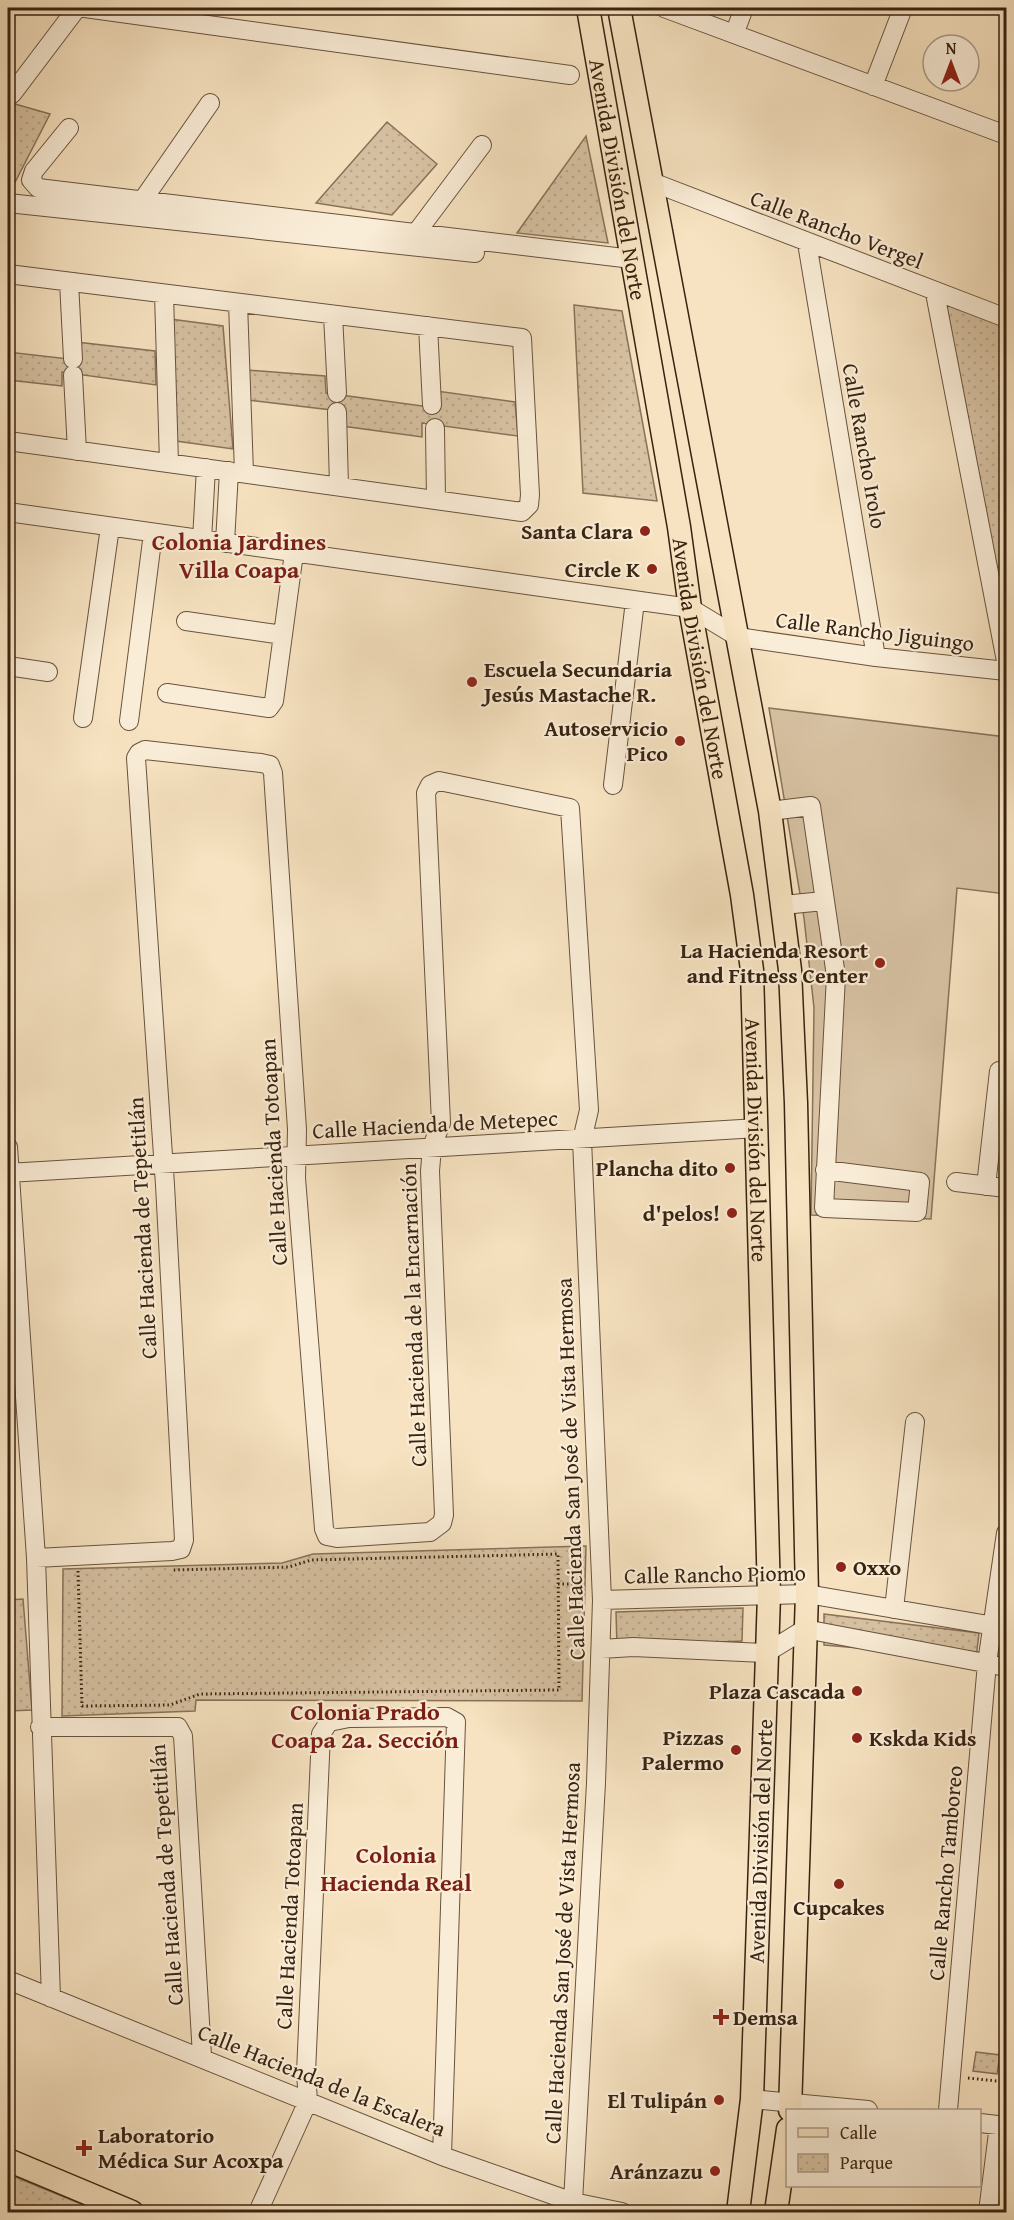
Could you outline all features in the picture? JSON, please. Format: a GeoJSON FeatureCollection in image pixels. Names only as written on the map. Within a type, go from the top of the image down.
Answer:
{"type":"FeatureCollection","features":[{"type":"Feature","properties":{"kind":"main road","name":"Avenida División del Norte"},"geometry":{"type":"LineString","coordinates":[[588,8],[679,527],[690,608],[742,895],[752,970],[769,1595],[752,2099],[738,2212]]}},
{"type":"Feature","properties":{"kind":"main road","name":"Avenida División del Norte"},"geometry":{"type":"LineString","coordinates":[[618,8],[770,811],[790,970],[807,1594],[791,2106]]}},
{"type":"Feature","properties":{"kind":"main road"},"geometry":{"type":"LineString","coordinates":[[752,970],[759,979],[770,983],[782,979],[790,970]]}},
{"type":"Feature","properties":{"kind":"main road"},"geometry":{"type":"LineString","coordinates":[[754,1009],[769,997],[781,997],[791,1004]]}},
{"type":"Feature","properties":{"kind":"main road"},"geometry":{"type":"LineString","coordinates":[[764,1364],[771,1373],[783,1376],[794,1372],[802,1363]]}},
{"type":"Feature","properties":{"kind":"main road"},"geometry":{"type":"LineString","coordinates":[[764,1401],[772,1391],[785,1388],[798,1394],[802,1400]]}},
{"type":"Feature","properties":{"kind":"main road"},"geometry":{"type":"LineString","coordinates":[[776,2212],[786,2143]]}},
{"type":"Feature","properties":{"kind":"main road"},"geometry":{"type":"LineString","coordinates":[[8,2160],[132,2212]]}},
{"type":"Feature","properties":{"kind":"street"},"geometry":{"type":"LineString","coordinates":[[12,94],[77,8]]}},
{"type":"Feature","properties":{"kind":"street"},"geometry":{"type":"LineString","coordinates":[[85,8],[570,75]]}},
{"type":"Feature","properties":{"kind":"street"},"geometry":{"type":"LineString","coordinates":[[664,8],[735,32],[873,86],[1006,132]]}},
{"type":"Feature","properties":{"kind":"street"},"geometry":{"type":"LineString","coordinates":[[735,32],[744,8]]}},
{"type":"Feature","properties":{"kind":"street"},"geometry":{"type":"LineString","coordinates":[[873,86],[903,8]]}},
{"type":"Feature","properties":{"kind":"street"},"geometry":{"type":"LineString","coordinates":[[142,201],[210,103]]}},
{"type":"Feature","properties":{"kind":"street"},"geometry":{"type":"LineString","coordinates":[[69,128],[34,171],[31,180],[38,188],[416,233],[633,264]]}},
{"type":"Feature","properties":{"kind":"street"},"geometry":{"type":"LineString","coordinates":[[416,233],[482,145]]}},
{"type":"Feature","properties":{"kind":"street","name":"Calle Rancho Vergel"},"geometry":{"type":"LineString","coordinates":[[652,182],[1006,318]]}},
{"type":"Feature","properties":{"kind":"street"},"geometry":{"type":"LineString","coordinates":[[8,203],[633,264]]}},
{"type":"Feature","properties":{"kind":"street","name":"Calle Rancho Irolo"},"geometry":{"type":"LineString","coordinates":[[807,243],[876,657]]}},
{"type":"Feature","properties":{"kind":"street"},"geometry":{"type":"LineString","coordinates":[[8,274],[522,338],[525,358],[529,505],[522,512],[8,441]]}},
{"type":"Feature","properties":{"kind":"street"},"geometry":{"type":"LineString","coordinates":[[69,282],[77,451]]}},
{"type":"Feature","properties":{"kind":"street"},"geometry":{"type":"LineString","coordinates":[[936,293],[1006,661]]}},
{"type":"Feature","properties":{"kind":"street"},"geometry":{"type":"LineString","coordinates":[[164,294],[169,463]]}},
{"type":"Feature","properties":{"kind":"street"},"geometry":{"type":"LineString","coordinates":[[225,543],[237,472],[238,303]]}},
{"type":"Feature","properties":{"kind":"street"},"geometry":{"type":"LineString","coordinates":[[333,315],[337,393]]}},
{"type":"Feature","properties":{"kind":"street"},"geometry":{"type":"LineString","coordinates":[[428,326],[432,405]]}},
{"type":"Feature","properties":{"kind":"street"},"geometry":{"type":"LineString","coordinates":[[337,412],[339,486]]}},
{"type":"Feature","properties":{"kind":"street"},"geometry":{"type":"LineString","coordinates":[[435,428],[436,500]]}},
{"type":"Feature","properties":{"kind":"street"},"geometry":{"type":"LineString","coordinates":[[201,540],[206,468]]}},
{"type":"Feature","properties":{"kind":"street"},"geometry":{"type":"LineString","coordinates":[[8,512],[690,608],[738,637]]}},
{"type":"Feature","properties":{"kind":"street"},"geometry":{"type":"LineString","coordinates":[[83,718],[110,527]]}},
{"type":"Feature","properties":{"kind":"street"},"geometry":{"type":"LineString","coordinates":[[129,721],[153,533]]}},
{"type":"Feature","properties":{"kind":"street"},"geometry":{"type":"LineString","coordinates":[[167,693],[269,708],[274,701],[294,553]]}},
{"type":"Feature","properties":{"kind":"street"},"geometry":{"type":"LineString","coordinates":[[613,785],[635,601]]}},
{"type":"Feature","properties":{"kind":"street"},"geometry":{"type":"LineString","coordinates":[[186,621],[283,634]]}},
{"type":"Feature","properties":{"kind":"street","name":"Calle Rancho Jiguingo"},"geometry":{"type":"LineString","coordinates":[[738,637],[876,657],[1006,671]]}},
{"type":"Feature","properties":{"kind":"street"},"geometry":{"type":"LineString","coordinates":[[8,666],[48,672]]}},
{"type":"Feature","properties":{"kind":"street","name":"Calle Hacienda Totoapan"},"geometry":{"type":"LineString","coordinates":[[136,758],[145,750],[157,751],[261,763],[270,765],[273,773],[297,1129],[296,1156],[324,1529]]}},
{"type":"Feature","properties":{"kind":"street","name":"Calle Hacienda de Tepetitlán"},"geometry":{"type":"LineString","coordinates":[[36,1558],[172,1551],[181,1549],[184,1540],[163,1164],[136,758]]}},
{"type":"Feature","properties":{"kind":"street","name":"Calle Hacienda San José de Vista Hermosa"},"geometry":{"type":"LineString","coordinates":[[430,784],[439,781],[570,808],[589,1110],[582,1140],[602,1592],[573,2202]]}},
{"type":"Feature","properties":{"kind":"street","name":"Calle Hacienda de la Encarnación"},"geometry":{"type":"LineString","coordinates":[[324,1529],[327,1536],[337,1538],[430,1532],[442,1523],[430,1171],[432,1147],[441,1123],[426,793],[430,784]]}},
{"type":"Feature","properties":{"kind":"street"},"geometry":{"type":"LineString","coordinates":[[770,811],[811,806],[836,976],[825,1170],[824,1208],[917,1212],[920,1182],[825,1170]]}},
{"type":"Feature","properties":{"kind":"street"},"geometry":{"type":"LineString","coordinates":[[783,905],[824,901]]}},
{"type":"Feature","properties":{"kind":"street"},"geometry":{"type":"LineString","coordinates":[[986,1186],[999,1071]]}},
{"type":"Feature","properties":{"kind":"street","name":"Calle Hacienda de Metepec"},"geometry":{"type":"LineString","coordinates":[[8,1173],[758,1128]]}},
{"type":"Feature","properties":{"kind":"street"},"geometry":{"type":"LineString","coordinates":[[8,1147],[36,1558],[51,1998]]}},
{"type":"Feature","properties":{"kind":"street"},"geometry":{"type":"LineString","coordinates":[[956,1182],[1006,1188]]}},
{"type":"Feature","properties":{"kind":"street"},"geometry":{"type":"LineString","coordinates":[[894,1609],[915,1422]]}},
{"type":"Feature","properties":{"kind":"street","name":"Calle Rancho Tamboreo"},"geometry":{"type":"LineString","coordinates":[[948,2109],[987,1663],[1000,1627],[1006,1533]]}},
{"type":"Feature","properties":{"kind":"street","name":"Calle Rancho Piomo"},"geometry":{"type":"LineString","coordinates":[[602,1592],[807,1594],[1000,1627]]}},
{"type":"Feature","properties":{"kind":"street"},"geometry":{"type":"LineString","coordinates":[[601,1649],[633,1647],[766,1653],[805,1629],[1006,1667]]}},
{"type":"Feature","properties":{"kind":"street","name":"Calle Hacienda Totoapan"},"geometry":{"type":"LineString","coordinates":[[258,2212],[308,2101],[306,2073],[321,1734],[329,1722],[350,1718],[447,1717],[456,1722],[442,2156]]}},
{"type":"Feature","properties":{"kind":"street","name":"Calle Hacienda de Tepetitlán"},"geometry":{"type":"LineString","coordinates":[[40,1727],[178,1727],[183,1737],[202,2056]]}},
{"type":"Feature","properties":{"kind":"street","name":"Calle Hacienda de la Escalera"},"geometry":{"type":"LineString","coordinates":[[8,1980],[202,2056],[442,2156],[573,2202],[622,2212]]}},
{"type":"Feature","properties":{"kind":"street"},"geometry":{"type":"LineString","coordinates":[[752,2099],[791,2106],[849,2109]]}},
{"type":"Feature","properties":{"kind":"street"},"geometry":{"type":"LineString","coordinates":[[981,2123],[1003,2126],[987,2212]]}},
{"type":"Feature","properties":{"kind":"path"},"geometry":{"type":"LineString","coordinates":[[78,1572],[82,1706],[170,1705],[200,1694],[559,1690],[558,1554],[311,1560],[289,1567],[172,1570]]}},
{"type":"Feature","properties":{"kind":"path"},"geometry":{"type":"LineString","coordinates":[[558,1584],[602,1592]]}},
{"type":"Feature","properties":{"kind":"path"},"geometry":{"type":"LineString","coordinates":[[1006,2039],[1006,2046]]}},
{"type":"Feature","properties":{"kind":"path"},"geometry":{"type":"LineString","coordinates":[[952,2076],[1006,2082]]}},
{"type":"Feature","properties":{"kind":"green space"},"geometry":{"type":"Polygon","coordinates":[[[8,102],[50,114],[8,196],[8,102]]]}},
{"type":"Feature","properties":{"kind":"green space"},"geometry":{"type":"Polygon","coordinates":[[[387,122],[437,164],[392,215],[316,203],[387,122]]]}},
{"type":"Feature","properties":{"kind":"green space"},"geometry":{"type":"Polygon","coordinates":[[[586,136],[608,243],[517,233],[586,136]]]}},
{"type":"Feature","properties":{"kind":"green space"},"geometry":{"type":"Polygon","coordinates":[[[943,303],[1006,324],[1006,624],[943,303]]]}},
{"type":"Feature","properties":{"kind":"green space"},"geometry":{"type":"Polygon","coordinates":[[[574,305],[622,311],[657,501],[583,493],[574,305]]]}},
{"type":"Feature","properties":{"kind":"green space"},"geometry":{"type":"Polygon","coordinates":[[[170,319],[223,326],[233,449],[176,441],[170,319]]]}},
{"type":"Feature","properties":{"kind":"green space"},"geometry":{"type":"Polygon","coordinates":[[[76,342],[155,351],[156,385],[62,372],[62,386],[8,380],[8,352],[77,360],[76,342]]]}},
{"type":"Feature","properties":{"kind":"green space"},"geometry":{"type":"Polygon","coordinates":[[[247,370],[325,376],[326,393],[437,408],[437,391],[515,402],[518,436],[422,423],[422,437],[342,426],[340,411],[248,400],[247,370]]]}},
{"type":"Feature","properties":{"kind":"green space","name":"La Hacienda Resort and Fitness Center"},"geometry":{"type":"Polygon","coordinates":[[[769,708],[1006,737],[1006,894],[957,888],[931,1219],[811,1215],[814,1008],[804,918],[769,708]]]}},
{"type":"Feature","properties":{"kind":"green space"},"geometry":{"type":"Polygon","coordinates":[[[586,1546],[582,1701],[196,1700],[195,1711],[62,1716],[63,1569],[282,1563],[313,1554],[586,1546]]]}},
{"type":"Feature","properties":{"kind":"green space"},"geometry":{"type":"Polygon","coordinates":[[[23,1599],[32,1710],[8,1711],[8,1600],[23,1599]]]}},
{"type":"Feature","properties":{"kind":"green space"},"geometry":{"type":"Polygon","coordinates":[[[743,1608],[742,1641],[617,1647],[616,1612],[743,1608]]]}},
{"type":"Feature","properties":{"kind":"green space"},"geometry":{"type":"Polygon","coordinates":[[[824,1614],[979,1633],[976,1658],[824,1645],[824,1614]]]}},
{"type":"Feature","properties":{"kind":"green space"},"geometry":{"type":"Polygon","coordinates":[[[976,2052],[1000,2055],[997,2074],[973,2071],[976,2052]]]}},
{"type":"Feature","properties":{"kind":"green space"},"geometry":{"type":"Polygon","coordinates":[[[8,2174],[101,2212],[34,2212],[8,2202],[8,2174]]]}},
{"type":"Feature","properties":{"kind":"place","name":"Santa Clara"},"geometry":{"type":"Point","coordinates":[645,531]}},
{"type":"Feature","properties":{"kind":"place","name":"Circle K"},"geometry":{"type":"Point","coordinates":[652,569]}},
{"type":"Feature","properties":{"kind":"place","name":"Escuela Secundaria Jesús Mastache R."},"geometry":{"type":"Point","coordinates":[472,682]}},
{"type":"Feature","properties":{"kind":"place","name":"Autoservicio Pico"},"geometry":{"type":"Point","coordinates":[680,741]}},
{"type":"Feature","properties":{"kind":"place","name":"La Hacienda Resort and Fitness Center"},"geometry":{"type":"Point","coordinates":[880,963]}},
{"type":"Feature","properties":{"kind":"place","name":"Plancha dito"},"geometry":{"type":"Point","coordinates":[730,1168]}},
{"type":"Feature","properties":{"kind":"place","name":"d'pelos!"},"geometry":{"type":"Point","coordinates":[732,1213]}},
{"type":"Feature","properties":{"kind":"place","name":"Oxxo"},"geometry":{"type":"Point","coordinates":[841,1567]}},
{"type":"Feature","properties":{"kind":"place","name":"Plaza Cascada"},"geometry":{"type":"Point","coordinates":[857,1691]}},
{"type":"Feature","properties":{"kind":"place","name":"Kskda Kids"},"geometry":{"type":"Point","coordinates":[857,1738]}},
{"type":"Feature","properties":{"kind":"place","name":"Pizzas Palermo"},"geometry":{"type":"Point","coordinates":[736,1750]}},
{"type":"Feature","properties":{"kind":"place","name":"Cupcakes"},"geometry":{"type":"Point","coordinates":[839,1884]}},
{"type":"Feature","properties":{"kind":"place","name":"Demsa"},"geometry":{"type":"Point","coordinates":[721,2017]}},
{"type":"Feature","properties":{"kind":"place","name":"El Tulipán"},"geometry":{"type":"Point","coordinates":[719,2100]}},
{"type":"Feature","properties":{"kind":"place","name":"Laboratorio Médica Sur Acoxpa"},"geometry":{"type":"Point","coordinates":[84,2148]}},
{"type":"Feature","properties":{"kind":"place","name":"Aránzazu"},"geometry":{"type":"Point","coordinates":[715,2171]}},
{"type":"Feature","properties":{"kind":"district","name":"Colonia Jardines Villa Coapa"},"geometry":{"type":"Point","coordinates":[239,556]}},
{"type":"Feature","properties":{"kind":"district","name":"Colonia Prado Coapa 2a. Sección"},"geometry":{"type":"Point","coordinates":[365,1726]}},
{"type":"Feature","properties":{"kind":"district","name":"Colonia Hacienda Real"},"geometry":{"type":"Point","coordinates":[396,1869]}}]}
